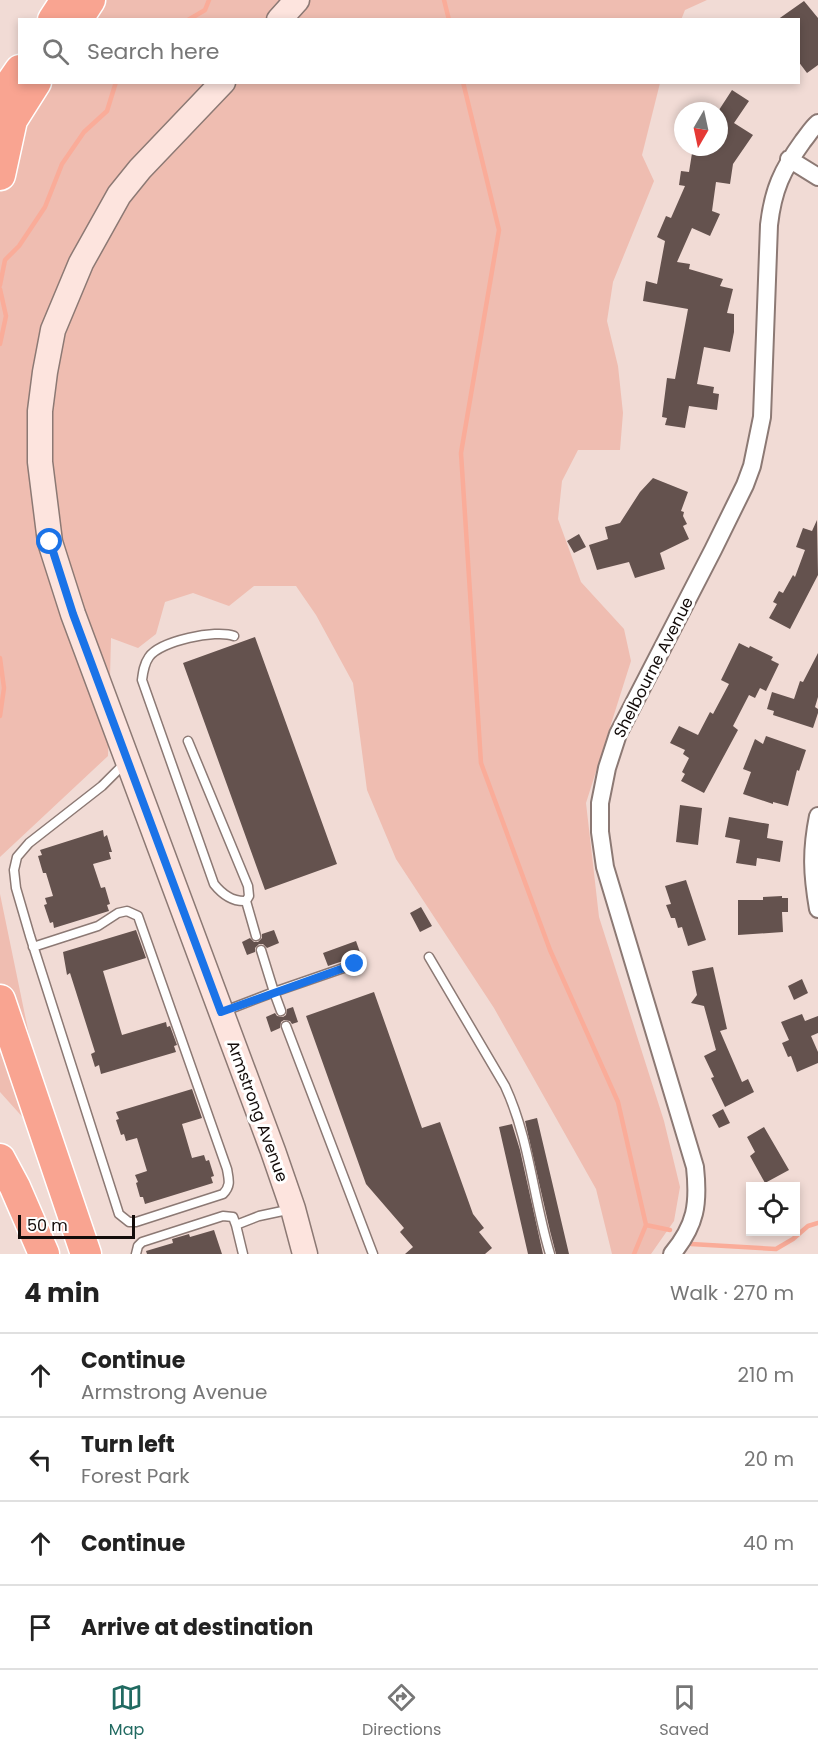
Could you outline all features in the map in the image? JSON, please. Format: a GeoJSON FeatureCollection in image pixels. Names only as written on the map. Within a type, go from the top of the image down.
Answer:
{"type":"FeatureCollection","features":[{"type":"Feature","properties":{"kind":"highway"},"geometry":{"type":"LineString","coordinates":[[54,18],[66,0]]}},
{"type":"Feature","properties":{"kind":"highway"},"geometry":{"type":"LineString","coordinates":[[78,18],[90,0]]}},
{"type":"Feature","properties":{"kind":"highway"},"geometry":{"type":"LineString","coordinates":[[0,175],[4,119],[18,76]]}},
{"type":"Feature","properties":{"kind":"highway"},"geometry":{"type":"LineString","coordinates":[[4,119],[34,84]]}},
{"type":"Feature","properties":{"kind":"highway"},"geometry":{"type":"LineString","coordinates":[[0,1000],[86,1254]]}},
{"type":"Feature","properties":{"kind":"highway"},"geometry":{"type":"LineString","coordinates":[[0,1159],[15,1187],[44,1254]]}},
{"type":"Feature","properties":{"kind":"street"},"geometry":{"type":"LineString","coordinates":[[281,18],[297,0]]}},
{"type":"Feature","properties":{"kind":"street","name":"Armstrong Avenue"},"geometry":{"type":"LineString","coordinates":[[221,84],[140,169],[119,195],[81,263],[53,330],[40,411],[40,462],[50,542],[73,614],[293,1209],[305,1254]]}},
{"type":"Feature","properties":{"kind":"street","name":"Shelbourne Avenue"},"geometry":{"type":"LineString","coordinates":[[672,1254],[691,1225],[696,1209],[698,1194],[695,1167],[605,867],[600,832],[600,803],[607,768],[618,734],[713,550],[752,466],[762,417],[772,198],[789,159],[818,123]]}},
{"type":"Feature","properties":{"kind":"street"},"geometry":{"type":"LineString","coordinates":[[789,159],[818,177]]}},
{"type":"Feature","properties":{"kind":"street"},"geometry":{"type":"LineString","coordinates":[[818,816],[812,845],[813,884],[818,909]]}},
{"type":"Feature","properties":{"kind":"lane"},"geometry":{"type":"LineString","coordinates":[[234,636],[226,633],[207,633],[161,648],[150,656],[144,667],[142,680],[214,884],[228,897],[246,901]]}},
{"type":"Feature","properties":{"kind":"lane"},"geometry":{"type":"LineString","coordinates":[[188,741],[248,886],[249,896],[246,901],[256,936]]}},
{"type":"Feature","properties":{"kind":"lane"},"geometry":{"type":"LineString","coordinates":[[33,947],[98,926],[127,910],[138,916],[227,1170],[228,1188],[223,1194],[136,1222],[129,1222],[119,1214],[33,947],[16,888],[14,870],[17,858],[29,843],[102,786],[128,761]]}},
{"type":"Feature","properties":{"kind":"lane"},"geometry":{"type":"LineString","coordinates":[[261,950],[281,1011]]}},
{"type":"Feature","properties":{"kind":"lane"},"geometry":{"type":"LineString","coordinates":[[429,957],[505,1086],[516,1109],[550,1254]]}},
{"type":"Feature","properties":{"kind":"lane"},"geometry":{"type":"LineString","coordinates":[[221,1012],[355,964]]}},
{"type":"Feature","properties":{"kind":"lane"},"geometry":{"type":"LineString","coordinates":[[286,1026],[373,1254]]}},
{"type":"Feature","properties":{"kind":"lane"},"geometry":{"type":"LineString","coordinates":[[236,1225],[259,1216],[293,1209]]}},
{"type":"Feature","properties":{"kind":"lane"},"geometry":{"type":"LineString","coordinates":[[136,1254],[142,1242],[223,1216],[233,1217],[243,1254]]}},
{"type":"Feature","properties":{"kind":"shaded area"},"geometry":{"type":"Polygon","coordinates":[[[101,0],[707,0],[685,10],[682,18],[89,18],[101,0]]]}},
{"type":"Feature","properties":{"kind":"shaded area"},"geometry":{"type":"Polygon","coordinates":[[[45,84],[660,84],[642,155],[654,181],[613,282],[607,321],[618,366],[623,413],[620,450],[578,450],[562,481],[558,519],[581,582],[624,629],[631,661],[586,803],[599,917],[664,1121],[680,1187],[674,1221],[651,1254],[612,1254],[596,1189],[494,1008],[396,859],[367,790],[353,683],[316,615],[296,586],[254,586],[229,606],[193,593],[165,602],[156,634],[138,648],[111,638],[108,756],[0,857],[0,152],[45,84]]]}},
{"type":"Feature","properties":{"kind":"shaded area"},"geometry":{"type":"Polygon","coordinates":[[[0,894],[53,1151],[0,1092],[0,894]]]}},
{"type":"Feature","properties":{"kind":"building"},"geometry":{"type":"Polygon","coordinates":[[[804,1],[818,18],[818,65],[807,73],[800,64],[800,18],[780,18],[804,1]]]}},
{"type":"Feature","properties":{"kind":"building"},"geometry":{"type":"Polygon","coordinates":[[[732,90],[749,101],[734,123],[753,135],[733,164],[730,184],[716,182],[712,211],[720,214],[710,236],[692,228],[677,262],[690,264],[689,269],[723,279],[720,286],[733,289],[727,313],[734,314],[734,332],[730,352],[704,347],[697,384],[714,387],[713,393],[719,394],[717,410],[689,406],[685,428],[665,425],[667,418],[662,417],[667,378],[675,379],[688,309],[643,301],[646,281],[657,284],[665,241],[657,237],[666,216],[671,218],[685,186],[679,185],[681,171],[689,172],[692,156],[728,156],[728,102],[724,102],[732,90]]]}},
{"type":"Feature","properties":{"kind":"building"},"geometry":{"type":"Polygon","coordinates":[[[653,478],[688,492],[681,511],[684,512],[683,516],[687,524],[683,526],[689,539],[660,553],[665,569],[635,578],[629,562],[597,570],[589,545],[608,539],[605,527],[620,523],[640,492],[653,478]]]}},
{"type":"Feature","properties":{"kind":"building"},"geometry":{"type":"Polygon","coordinates":[[[817,520],[818,575],[790,629],[769,618],[777,604],[773,602],[779,591],[783,593],[793,575],[795,577],[805,550],[796,547],[803,528],[812,531],[817,520]]]}},
{"type":"Feature","properties":{"kind":"building"},"geometry":{"type":"Polygon","coordinates":[[[579,534],[586,547],[574,553],[567,541],[579,534]]]}},
{"type":"Feature","properties":{"kind":"building"},"geometry":{"type":"Polygon","coordinates":[[[255,637],[337,864],[265,890],[183,663],[255,637]]]}},
{"type":"Feature","properties":{"kind":"building"},"geometry":{"type":"Polygon","coordinates":[[[739,643],[773,657],[771,660],[779,664],[766,691],[760,688],[755,698],[749,695],[733,726],[738,730],[704,793],[681,781],[685,774],[682,772],[689,758],[683,754],[685,750],[670,743],[679,726],[698,735],[710,712],[713,714],[729,684],[721,680],[739,643]]]}},
{"type":"Feature","properties":{"kind":"building"},"geometry":{"type":"Polygon","coordinates":[[[818,653],[818,697],[815,707],[818,713],[813,728],[773,715],[774,711],[767,709],[772,692],[794,699],[800,681],[803,682],[818,653]]]}},
{"type":"Feature","properties":{"kind":"building"},"geometry":{"type":"Polygon","coordinates":[[[766,736],[806,750],[799,771],[797,770],[788,806],[773,802],[773,804],[743,794],[751,772],[743,769],[755,739],[763,744],[766,736]]]}},
{"type":"Feature","properties":{"kind":"building"},"geometry":{"type":"Polygon","coordinates":[[[680,805],[702,808],[698,845],[676,842],[680,805]]]}},
{"type":"Feature","properties":{"kind":"building"},"geometry":{"type":"Polygon","coordinates":[[[729,817],[769,824],[767,838],[783,841],[780,862],[757,858],[756,866],[736,863],[740,840],[725,837],[729,817]]]}},
{"type":"Feature","properties":{"kind":"building"},"geometry":{"type":"Polygon","coordinates":[[[103,830],[104,837],[107,835],[112,852],[109,852],[111,859],[93,864],[101,888],[105,887],[110,904],[107,905],[109,911],[54,928],[44,905],[47,904],[45,898],[53,896],[38,856],[42,855],[40,850],[103,830]]]}},
{"type":"Feature","properties":{"kind":"building"},"geometry":{"type":"Polygon","coordinates":[[[686,880],[706,940],[688,946],[682,927],[678,928],[675,918],[671,918],[666,905],[671,904],[665,886],[686,880]]]}},
{"type":"Feature","properties":{"kind":"building"},"geometry":{"type":"Polygon","coordinates":[[[782,896],[782,898],[788,898],[788,912],[782,912],[783,932],[738,935],[738,900],[763,900],[763,897],[782,896]]]}},
{"type":"Feature","properties":{"kind":"building"},"geometry":{"type":"Polygon","coordinates":[[[421,907],[432,926],[420,932],[410,913],[421,907]]]}},
{"type":"Feature","properties":{"kind":"building"},"geometry":{"type":"Polygon","coordinates":[[[136,930],[146,958],[103,971],[122,1035],[166,1022],[167,1027],[170,1026],[177,1045],[174,1046],[176,1052],[101,1074],[99,1065],[95,1067],[91,1054],[95,1052],[70,973],[67,975],[63,952],[136,930]]]}},
{"type":"Feature","properties":{"kind":"building"},"geometry":{"type":"Polygon","coordinates":[[[274,930],[279,943],[267,948],[259,944],[255,952],[247,955],[242,942],[250,938],[258,942],[262,934],[274,930]]]}},
{"type":"Feature","properties":{"kind":"building"},"geometry":{"type":"Polygon","coordinates":[[[356,941],[361,955],[328,966],[323,953],[356,941]]]}},
{"type":"Feature","properties":{"kind":"building"},"geometry":{"type":"Polygon","coordinates":[[[713,967],[727,1029],[720,1031],[742,1082],[748,1079],[754,1092],[725,1107],[711,1078],[714,1077],[704,1056],[716,1050],[704,1006],[691,1003],[697,995],[692,971],[713,967]]]}},
{"type":"Feature","properties":{"kind":"building"},"geometry":{"type":"Polygon","coordinates":[[[802,979],[808,993],[794,1000],[788,986],[802,979]]]}},
{"type":"Feature","properties":{"kind":"building"},"geometry":{"type":"Polygon","coordinates":[[[374,992],[422,1128],[440,1122],[473,1214],[484,1228],[479,1232],[492,1248],[485,1254],[405,1254],[413,1247],[400,1232],[404,1228],[366,1184],[306,1016],[374,992]]]}},
{"type":"Feature","properties":{"kind":"building"},"geometry":{"type":"Polygon","coordinates":[[[293,1007],[298,1022],[292,1024],[284,1020],[280,1028],[271,1032],[266,1017],[275,1013],[283,1017],[287,1009],[293,1007]]]}},
{"type":"Feature","properties":{"kind":"building"},"geometry":{"type":"Polygon","coordinates":[[[802,1014],[805,1021],[818,1016],[818,1033],[811,1036],[818,1052],[818,1063],[797,1072],[791,1056],[788,1057],[782,1043],[789,1040],[781,1022],[802,1014]]]}},
{"type":"Feature","properties":{"kind":"building"},"geometry":{"type":"Polygon","coordinates":[[[192,1089],[202,1118],[182,1124],[192,1158],[204,1155],[206,1161],[209,1160],[214,1176],[211,1177],[213,1183],[145,1204],[143,1197],[140,1197],[135,1175],[147,1171],[137,1138],[126,1141],[124,1134],[121,1135],[116,1112],[192,1089]]]}},
{"type":"Feature","properties":{"kind":"building"},"geometry":{"type":"Polygon","coordinates":[[[723,1109],[730,1123],[719,1128],[712,1115],[723,1109]]]}},
{"type":"Feature","properties":{"kind":"building"},"geometry":{"type":"Polygon","coordinates":[[[537,1118],[569,1254],[556,1254],[550,1231],[525,1121],[537,1118]]]}},
{"type":"Feature","properties":{"kind":"building"},"geometry":{"type":"Polygon","coordinates":[[[512,1124],[543,1254],[528,1254],[499,1127],[512,1124]]]}},
{"type":"Feature","properties":{"kind":"building"},"geometry":{"type":"Polygon","coordinates":[[[764,1127],[789,1170],[764,1182],[750,1156],[755,1152],[747,1137],[764,1127]]]}},
{"type":"Feature","properties":{"kind":"building"},"geometry":{"type":"Polygon","coordinates":[[[214,1230],[222,1254],[147,1254],[146,1251],[173,1243],[172,1239],[189,1234],[190,1237],[214,1230]]]}},
{"type":"Feature","properties":{"kind":"waterway"},"geometry":{"type":"LineString","coordinates":[[191,18],[205,10],[209,0]]}},
{"type":"Feature","properties":{"kind":"waterway"},"geometry":{"type":"LineString","coordinates":[[444,0],[448,18]]}},
{"type":"Feature","properties":{"kind":"waterway"},"geometry":{"type":"LineString","coordinates":[[0,285],[5,260],[19,246],[45,207],[62,164],[84,132],[107,111],[115,84]]}},
{"type":"Feature","properties":{"kind":"waterway"},"geometry":{"type":"LineString","coordinates":[[463,84],[499,230],[461,453],[481,763],[550,950],[618,1102],[646,1225],[634,1254]]}},
{"type":"Feature","properties":{"kind":"waterway"},"geometry":{"type":"LineString","coordinates":[[0,289],[6,316],[0,344]]}},
{"type":"Feature","properties":{"kind":"waterway"},"geometry":{"type":"LineString","coordinates":[[0,658],[4,688],[0,716]]}},
{"type":"Feature","properties":{"kind":"waterway"},"geometry":{"type":"LineString","coordinates":[[691,1244],[776,1249],[793,1239],[808,1226],[818,1223]]}},
{"type":"Feature","properties":{"kind":"waterway"},"geometry":{"type":"LineString","coordinates":[[646,1225],[670,1230]]}},
{"type":"Feature","properties":{"kind":"route"},"geometry":{"type":"LineString","coordinates":[[50,542],[73,614],[221,1012],[355,964]]}}]}
